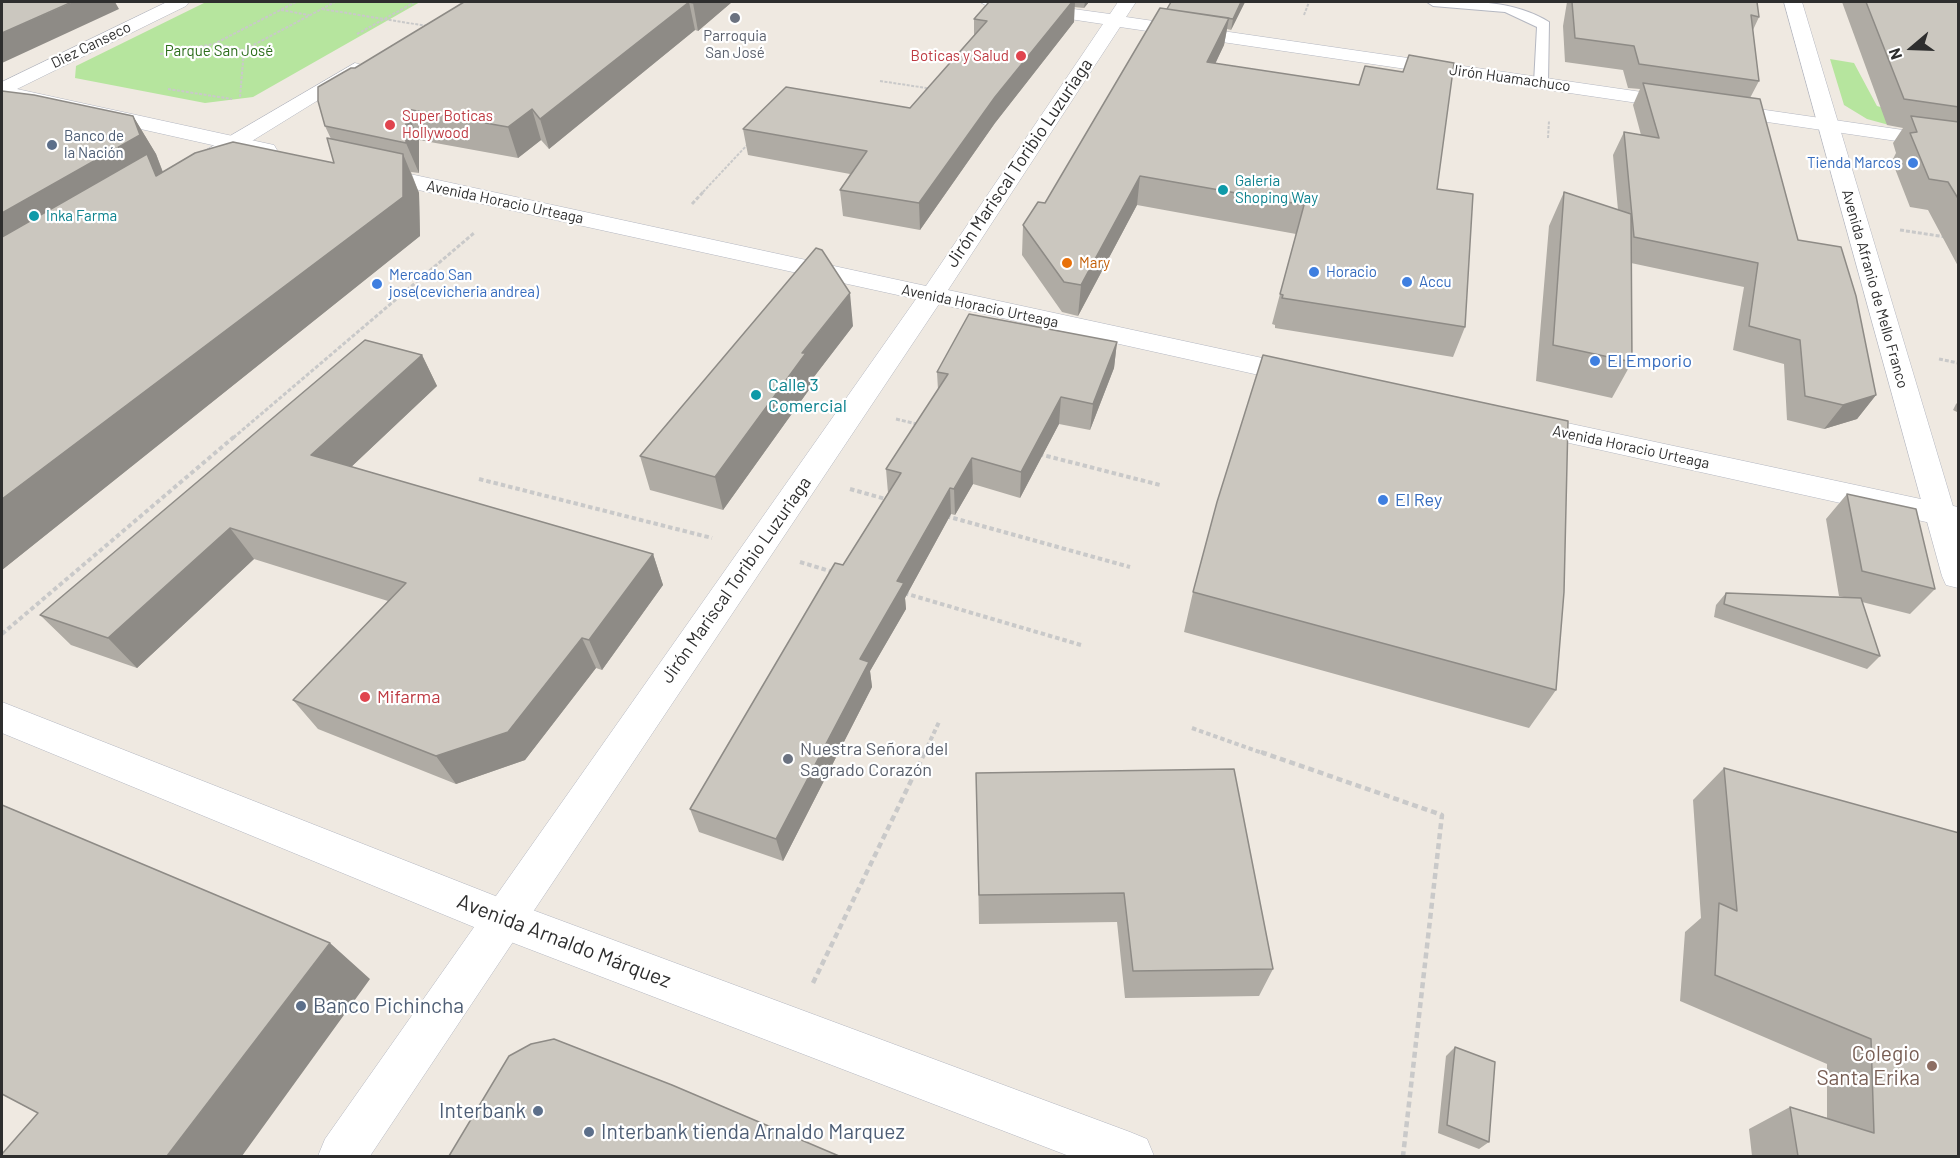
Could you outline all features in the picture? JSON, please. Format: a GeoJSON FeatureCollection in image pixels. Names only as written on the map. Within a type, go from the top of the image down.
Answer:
{"type":"FeatureCollection","features":[{"type":"Feature","properties":{"kind":"street","name":"Diez Canseco"},"geometry":{"type":"LineString","coordinates":[[2,91],[180,2]]}},
{"type":"Feature","properties":{"kind":"street","name":"Jirón Huamachuco"},"geometry":{"type":"LineString","coordinates":[[989,2],[1121,11],[1540,82],[1959,144]]}},
{"type":"Feature","properties":{"kind":"street","name":"Avenida Afranio de Mello Franco"},"geometry":{"type":"LineString","coordinates":[[1793,2],[1856,224],[1949,516],[1959,576]]}},
{"type":"Feature","properties":{"kind":"street","name":"Jirón Mariscal Toribio Luzuriaga"},"geometry":{"type":"LineString","coordinates":[[342,1156],[932,295],[1121,11]]}},
{"type":"Feature","properties":{"kind":"street"},"geometry":{"type":"LineString","coordinates":[[183,173],[427,26]]}},
{"type":"Feature","properties":{"kind":"street"},"geometry":{"type":"LineString","coordinates":[[2,91],[291,155]]}},
{"type":"Feature","properties":{"kind":"street","name":"Avenida Horacio Urteaga"},"geometry":{"type":"LineString","coordinates":[[349,168],[1330,382]]}},
{"type":"Feature","properties":{"kind":"street","name":"Avenida Horacio Urteaga"},"geometry":{"type":"LineString","coordinates":[[1494,417],[1949,516]]}},
{"type":"Feature","properties":{"kind":"street","name":"Avenida Arnaldo Márquez"},"geometry":{"type":"LineString","coordinates":[[2,717],[503,919],[1130,1156]]}},
{"type":"Feature","properties":{"kind":"lane"},"geometry":{"type":"LineString","coordinates":[[1433,2],[1517,11],[1538,20],[1544,25],[1540,82]]}},
{"type":"Feature","properties":{"kind":"path"},"geometry":{"type":"LineString","coordinates":[[287,2],[295,2]]}},
{"type":"Feature","properties":{"kind":"path"},"geometry":{"type":"LineString","coordinates":[[295,2],[214,44],[244,50],[334,2]]}},
{"type":"Feature","properties":{"kind":"path"},"geometry":{"type":"LineString","coordinates":[[353,36],[415,2]]}},
{"type":"Feature","properties":{"kind":"path"},"geometry":{"type":"LineString","coordinates":[[321,9],[427,26]]}},
{"type":"Feature","properties":{"kind":"path"},"geometry":{"type":"LineString","coordinates":[[280,10],[310,15]]}},
{"type":"Feature","properties":{"kind":"path"},"geometry":{"type":"LineString","coordinates":[[240,100],[244,50]]}},
{"type":"Feature","properties":{"kind":"path"},"geometry":{"type":"LineString","coordinates":[[880,81],[939,90]]}},
{"type":"Feature","properties":{"kind":"path"},"geometry":{"type":"LineString","coordinates":[[158,87],[240,100],[250,94]]}},
{"type":"Feature","properties":{"kind":"path"},"geometry":{"type":"LineString","coordinates":[[662,236],[751,141]]}},
{"type":"Feature","properties":{"kind":"path"},"geometry":{"type":"LineString","coordinates":[[2,634],[509,203]]}},
{"type":"Feature","properties":{"kind":"path"},"geometry":{"type":"LineString","coordinates":[[1856,224],[1947,238]]}},
{"type":"Feature","properties":{"kind":"path"},"geometry":{"type":"LineString","coordinates":[[854,408],[922,425]]}},
{"type":"Feature","properties":{"kind":"path"},"geometry":{"type":"LineString","coordinates":[[1036,454],[1160,485]]}},
{"type":"Feature","properties":{"kind":"path"},"geometry":{"type":"LineString","coordinates":[[807,477],[899,503]]}},
{"type":"Feature","properties":{"kind":"path"},"geometry":{"type":"LineString","coordinates":[[479,479],[757,549],[836,573]]}},
{"type":"Feature","properties":{"kind":"path"},"geometry":{"type":"LineString","coordinates":[[945,516],[1130,567]]}},
{"type":"Feature","properties":{"kind":"path"},"geometry":{"type":"LineString","coordinates":[[902,592],[1081,645]]}},
{"type":"Feature","properties":{"kind":"path"},"geometry":{"type":"LineString","coordinates":[[791,1028],[939,722]]}},
{"type":"Feature","properties":{"kind":"path"},"geometry":{"type":"LineString","coordinates":[[1192,728],[1442,814],[1403,1156]]}},
{"type":"Feature","properties":{"kind":"green space","name":"Parque San José"},"geometry":{"type":"Polygon","coordinates":[[[206,2],[420,2],[253,97],[205,103],[75,78],[76,66],[206,2]]]}},
{"type":"Feature","properties":{"kind":"green space"},"geometry":{"type":"Polygon","coordinates":[[[1830,59],[1854,63],[1877,106],[1904,114],[1889,125],[1867,119],[1844,105],[1830,59]]]}},
{"type":"Feature","properties":{"kind":"building"},"geometry":{"type":"Polygon","coordinates":[[[2,2],[72,2],[2,33],[2,2]]]}},
{"type":"Feature","properties":{"kind":"building"},"geometry":{"type":"Polygon","coordinates":[[[464,2],[689,2],[540,119],[532,109],[508,127],[406,109],[406,143],[325,126],[318,101],[318,87],[351,68],[355,68],[464,2]]]}},
{"type":"Feature","properties":{"kind":"building"},"geometry":{"type":"Polygon","coordinates":[[[989,2],[1072,2],[995,97],[919,203],[840,190],[867,151],[743,129],[786,87],[910,108],[987,21],[974,19],[989,2]]]}},
{"type":"Feature","properties":{"kind":"building"},"geometry":{"type":"Polygon","coordinates":[[[1171,2],[1241,2],[1233,19],[1167,9],[1171,2]]]}},
{"type":"Feature","properties":{"kind":"building"},"geometry":{"type":"Polygon","coordinates":[[[1572,2],[1757,2],[1759,17],[1751,15],[1759,81],[1639,64],[1634,46],[1575,38],[1572,2]]]}},
{"type":"Feature","properties":{"kind":"building"},"geometry":{"type":"Polygon","coordinates":[[[1866,2],[1959,2],[1959,107],[1904,99],[1866,2]]]}},
{"type":"Feature","properties":{"kind":"building"},"geometry":{"type":"Polygon","coordinates":[[[1160,8],[1229,18],[1207,62],[1359,85],[1365,66],[1403,72],[1409,55],[1454,63],[1437,189],[1473,194],[1465,327],[1282,298],[1283,295],[1280,294],[1304,205],[1140,176],[1081,285],[1064,282],[1023,225],[1038,202],[1045,203],[1160,8]]]}},
{"type":"Feature","properties":{"kind":"building"},"geometry":{"type":"Polygon","coordinates":[[[1643,83],[1760,99],[1798,240],[1841,247],[1856,296],[1876,395],[1843,405],[1805,396],[1800,340],[1749,326],[1758,263],[1634,237],[1624,132],[1659,138],[1643,83]]]}},
{"type":"Feature","properties":{"kind":"building"},"geometry":{"type":"Polygon","coordinates":[[[2,91],[34,95],[133,116],[140,135],[2,213],[2,91]]]}},
{"type":"Feature","properties":{"kind":"building"},"geometry":{"type":"Polygon","coordinates":[[[1911,116],[1959,122],[1959,200],[1948,182],[1929,179],[1910,133],[1917,132],[1911,116]]]}},
{"type":"Feature","properties":{"kind":"building"},"geometry":{"type":"Polygon","coordinates":[[[327,138],[403,154],[403,197],[2,499],[2,237],[147,154],[156,176],[195,153],[233,142],[334,163],[327,138]]]}},
{"type":"Feature","properties":{"kind":"building"},"geometry":{"type":"Polygon","coordinates":[[[1564,192],[1631,214],[1632,362],[1553,345],[1564,192]]]}},
{"type":"Feature","properties":{"kind":"building"},"geometry":{"type":"Polygon","coordinates":[[[816,248],[822,250],[850,293],[802,353],[806,353],[715,477],[640,456],[816,248]]]}},
{"type":"Feature","properties":{"kind":"building"},"geometry":{"type":"Polygon","coordinates":[[[969,314],[1117,342],[1093,404],[1061,397],[1021,472],[972,458],[954,489],[950,488],[897,581],[904,583],[860,659],[869,662],[776,839],[690,809],[835,563],[843,565],[901,473],[886,469],[948,374],[937,372],[969,314]]]}},
{"type":"Feature","properties":{"kind":"building"},"geometry":{"type":"Polygon","coordinates":[[[365,340],[422,355],[311,455],[653,554],[589,640],[582,638],[508,732],[436,756],[293,700],[406,583],[230,528],[108,638],[40,615],[365,340]]]}},
{"type":"Feature","properties":{"kind":"building"},"geometry":{"type":"Polygon","coordinates":[[[1263,355],[1568,421],[1564,592],[1556,690],[1193,592],[1217,502],[1263,355]]]}},
{"type":"Feature","properties":{"kind":"building"},"geometry":{"type":"Polygon","coordinates":[[[1847,494],[1916,509],[1935,589],[1862,571],[1847,494]]]}},
{"type":"Feature","properties":{"kind":"building"},"geometry":{"type":"Polygon","coordinates":[[[1726,593],[1861,598],[1880,656],[1724,604],[1726,593]]]}},
{"type":"Feature","properties":{"kind":"building"},"geometry":{"type":"Polygon","coordinates":[[[1724,768],[1959,833],[1959,1156],[1798,1156],[1790,1107],[1874,1133],[1871,1039],[1715,975],[1719,903],[1737,911],[1724,768]]]}},
{"type":"Feature","properties":{"kind":"building"},"geometry":{"type":"Polygon","coordinates":[[[1234,769],[1273,969],[1133,971],[1124,893],[979,895],[976,773],[1234,769]]]}},
{"type":"Feature","properties":{"kind":"building"},"geometry":{"type":"Polygon","coordinates":[[[2,805],[330,943],[167,1156],[2,1156],[38,1113],[2,1094],[2,805]]]}},
{"type":"Feature","properties":{"kind":"building"},"geometry":{"type":"Polygon","coordinates":[[[554,1039],[672,1085],[839,1156],[449,1156],[509,1056],[531,1044],[554,1039]]]}},
{"type":"Feature","properties":{"kind":"building"},"geometry":{"type":"Polygon","coordinates":[[[1455,1047],[1495,1062],[1489,1142],[1447,1125],[1455,1047]]]}},
{"type":"Feature","properties":{"kind":"place","name":"Parroquia San José"},"geometry":{"type":"Point","coordinates":[735,18]}},
{"type":"Feature","properties":{"kind":"place","name":"Boticas y Salud"},"geometry":{"type":"Point","coordinates":[1021,56]}},
{"type":"Feature","properties":{"kind":"place","name":"Super Boticas Hollywood"},"geometry":{"type":"Point","coordinates":[390,125]}},
{"type":"Feature","properties":{"kind":"place","name":"Banco de la Nación"},"geometry":{"type":"Point","coordinates":[52,145]}},
{"type":"Feature","properties":{"kind":"place","name":"Tienda Marcos"},"geometry":{"type":"Point","coordinates":[1913,163]}},
{"type":"Feature","properties":{"kind":"place","name":"Galeria Shoping Way"},"geometry":{"type":"Point","coordinates":[1223,190]}},
{"type":"Feature","properties":{"kind":"place","name":"Inka Farma"},"geometry":{"type":"Point","coordinates":[34,216]}},
{"type":"Feature","properties":{"kind":"place","name":"Mary"},"geometry":{"type":"Point","coordinates":[1067,263]}},
{"type":"Feature","properties":{"kind":"place","name":"Horacio"},"geometry":{"type":"Point","coordinates":[1314,272]}},
{"type":"Feature","properties":{"kind":"place","name":"Accu"},"geometry":{"type":"Point","coordinates":[1407,282]}},
{"type":"Feature","properties":{"kind":"place","name":"Mercado San jose(cevicheria andrea)"},"geometry":{"type":"Point","coordinates":[377,284]}},
{"type":"Feature","properties":{"kind":"place","name":"El Emporio"},"geometry":{"type":"Point","coordinates":[1595,361]}},
{"type":"Feature","properties":{"kind":"place","name":"Calle 3 Comercial"},"geometry":{"type":"Point","coordinates":[756,395]}},
{"type":"Feature","properties":{"kind":"place","name":"El Rey"},"geometry":{"type":"Point","coordinates":[1383,500]}},
{"type":"Feature","properties":{"kind":"place","name":"Mifarma"},"geometry":{"type":"Point","coordinates":[365,697]}},
{"type":"Feature","properties":{"kind":"place","name":"Nuestra Señora del Sagrado Corazón"},"geometry":{"type":"Point","coordinates":[788,759]}},
{"type":"Feature","properties":{"kind":"place","name":"Banco Pichincha"},"geometry":{"type":"Point","coordinates":[301,1006]}},
{"type":"Feature","properties":{"kind":"place","name":"Colegio Santa Erika"},"geometry":{"type":"Point","coordinates":[1932,1066]}},
{"type":"Feature","properties":{"kind":"place","name":"Interbank"},"geometry":{"type":"Point","coordinates":[538,1111]}},
{"type":"Feature","properties":{"kind":"place","name":"Interbank tienda Arnaldo Marquez"},"geometry":{"type":"Point","coordinates":[589,1132]}}]}
